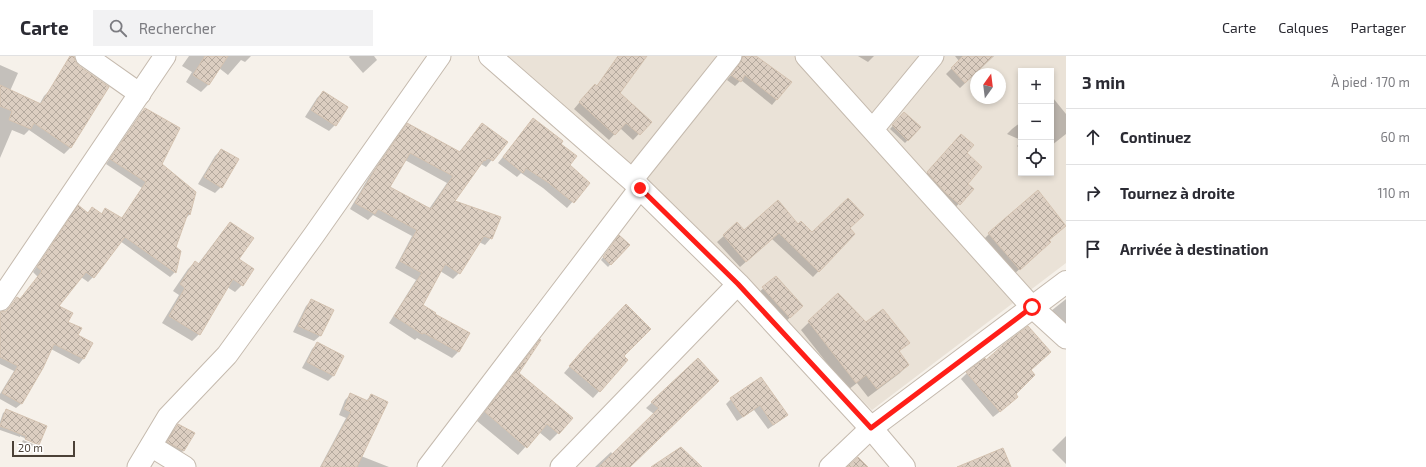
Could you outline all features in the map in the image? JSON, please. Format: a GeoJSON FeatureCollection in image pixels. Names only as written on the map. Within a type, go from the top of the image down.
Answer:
{"type":"FeatureCollection","features":[{"type":"Feature","properties":{"kind":"street"},"geometry":{"type":"LineString","coordinates":[[86,56],[140,94]]}},
{"type":"Feature","properties":{"kind":"street"},"geometry":{"type":"LineString","coordinates":[[0,300],[165,56]]}},
{"type":"Feature","properties":{"kind":"street"},"geometry":{"type":"LineString","coordinates":[[138,467],[168,417],[227,355],[314,235],[440,56]]}},
{"type":"Feature","properties":{"kind":"street"},"geometry":{"type":"LineString","coordinates":[[490,56],[636,184],[738,284],[871,428],[904,467]]}},
{"type":"Feature","properties":{"kind":"street"},"geometry":{"type":"LineString","coordinates":[[428,467],[731,56]]}},
{"type":"Feature","properties":{"kind":"street"},"geometry":{"type":"LineString","coordinates":[[806,56],[1032,307],[1066,338]]}},
{"type":"Feature","properties":{"kind":"street"},"geometry":{"type":"LineString","coordinates":[[873,129],[933,56]]}},
{"type":"Feature","properties":{"kind":"street"},"geometry":{"type":"LineString","coordinates":[[830,467],[871,428],[1066,282]]}},
{"type":"Feature","properties":{"kind":"street"},"geometry":{"type":"LineString","coordinates":[[561,467],[738,284]]}},
{"type":"Feature","properties":{"kind":"street"},"geometry":{"type":"LineString","coordinates":[[151,446],[185,467]]}},
{"type":"Feature","properties":{"kind":"shaded area"},"geometry":{"type":"Polygon","coordinates":[[[505,56],[1066,56],[1066,263],[872,410],[505,56]]]}},
{"type":"Feature","properties":{"kind":"building"},"geometry":{"type":"Polygon","coordinates":[[[70,56],[74,56],[75,61],[79,66],[109,87],[71,148],[34,123],[31,129],[9,120],[12,111],[0,106],[0,85],[41,104],[70,56]]]}},
{"type":"Feature","properties":{"kind":"building"},"geometry":{"type":"Polygon","coordinates":[[[205,56],[228,56],[209,85],[193,75],[205,56]]]}},
{"type":"Feature","properties":{"kind":"building"},"geometry":{"type":"Polygon","coordinates":[[[618,56],[647,56],[620,93],[652,122],[640,135],[626,123],[615,135],[579,102],[595,84],[597,86],[618,56]]]}},
{"type":"Feature","properties":{"kind":"building"},"geometry":{"type":"Polygon","coordinates":[[[743,56],[756,56],[792,82],[777,100],[745,75],[741,82],[731,75],[740,63],[743,56]]]}},
{"type":"Feature","properties":{"kind":"building"},"geometry":{"type":"Polygon","coordinates":[[[963,56],[993,56],[981,68],[970,68],[970,78],[965,83],[951,68],[963,56]]]}},
{"type":"Feature","properties":{"kind":"building"},"geometry":{"type":"Polygon","coordinates":[[[323,91],[348,107],[336,126],[311,110],[323,91]]]}},
{"type":"Feature","properties":{"kind":"building"},"geometry":{"type":"Polygon","coordinates":[[[145,108],[180,128],[162,164],[196,192],[190,215],[188,213],[176,247],[181,251],[176,273],[125,237],[94,278],[86,272],[59,306],[73,313],[68,322],[82,328],[78,335],[93,343],[84,359],[54,344],[43,368],[22,404],[2,393],[18,366],[0,357],[0,312],[6,311],[17,297],[20,299],[42,271],[37,267],[78,205],[88,213],[92,207],[102,214],[105,208],[122,218],[146,182],[110,159],[145,108]]]}},
{"type":"Feature","properties":{"kind":"building"},"geometry":{"type":"Polygon","coordinates":[[[904,112],[921,127],[908,141],[892,125],[904,112]]]}},
{"type":"Feature","properties":{"kind":"building"},"geometry":{"type":"Polygon","coordinates":[[[533,118],[563,141],[561,144],[577,156],[570,165],[590,183],[574,203],[549,183],[526,168],[523,173],[503,157],[533,118]]]}},
{"type":"Feature","properties":{"kind":"building"},"geometry":{"type":"Polygon","coordinates":[[[407,123],[460,152],[482,123],[508,142],[493,161],[488,158],[485,161],[484,160],[455,201],[501,217],[492,239],[484,236],[460,274],[445,264],[423,305],[436,313],[435,314],[470,333],[459,352],[424,333],[422,334],[394,316],[422,273],[400,261],[417,230],[378,209],[375,214],[355,203],[375,170],[407,123]],[[410,153],[390,187],[431,209],[453,176],[410,153]]]}},
{"type":"Feature","properties":{"kind":"building"},"geometry":{"type":"Polygon","coordinates":[[[961,134],[974,145],[967,153],[982,167],[968,184],[974,189],[960,205],[946,193],[927,172],[961,134]]]}},
{"type":"Feature","properties":{"kind":"building"},"geometry":{"type":"Polygon","coordinates":[[[221,149],[239,159],[222,188],[204,177],[221,149]]]}},
{"type":"Feature","properties":{"kind":"building"},"geometry":{"type":"Polygon","coordinates":[[[1038,190],[1066,226],[1049,240],[1051,242],[1020,270],[988,233],[1038,190]]]}},
{"type":"Feature","properties":{"kind":"building"},"geometry":{"type":"Polygon","coordinates":[[[848,198],[864,215],[850,228],[855,234],[819,272],[779,233],[746,262],[723,235],[737,222],[744,230],[778,200],[798,224],[801,221],[812,232],[848,198]]]}},
{"type":"Feature","properties":{"kind":"building"},"geometry":{"type":"Polygon","coordinates":[[[230,222],[254,238],[239,259],[254,269],[243,286],[233,279],[200,335],[169,316],[185,288],[180,284],[195,261],[199,264],[230,222]]]}},
{"type":"Feature","properties":{"kind":"building"},"geometry":{"type":"Polygon","coordinates":[[[619,235],[630,245],[611,265],[603,257],[619,235]]]}},
{"type":"Feature","properties":{"kind":"building"},"geometry":{"type":"Polygon","coordinates":[[[776,276],[803,306],[790,318],[762,287],[776,276]]]}},
{"type":"Feature","properties":{"kind":"building"},"geometry":{"type":"Polygon","coordinates":[[[838,293],[866,322],[883,309],[910,343],[899,351],[909,365],[877,389],[866,375],[856,383],[808,321],[838,293]]]}},
{"type":"Feature","properties":{"kind":"building"},"geometry":{"type":"Polygon","coordinates":[[[311,299],[334,310],[321,336],[298,326],[311,299]]]}},
{"type":"Feature","properties":{"kind":"building"},"geometry":{"type":"Polygon","coordinates":[[[626,304],[651,329],[624,356],[628,360],[600,392],[569,366],[626,304]]]}},
{"type":"Feature","properties":{"kind":"building"},"geometry":{"type":"Polygon","coordinates":[[[1028,326],[1051,352],[1031,370],[1035,375],[1016,394],[1018,397],[1000,412],[966,372],[985,358],[986,360],[1028,326]]]}},
{"type":"Feature","properties":{"kind":"building"},"geometry":{"type":"Polygon","coordinates":[[[540,339],[541,340],[519,373],[573,418],[559,434],[547,424],[527,448],[485,412],[540,339]]]}},
{"type":"Feature","properties":{"kind":"building"},"geometry":{"type":"Polygon","coordinates":[[[317,342],[344,356],[334,376],[307,362],[317,342]]]}},
{"type":"Feature","properties":{"kind":"building"},"geometry":{"type":"Polygon","coordinates":[[[698,358],[719,381],[630,467],[599,467],[659,408],[651,402],[698,358]]]}},
{"type":"Feature","properties":{"kind":"building"},"geometry":{"type":"Polygon","coordinates":[[[761,377],[788,415],[773,425],[760,405],[743,417],[730,398],[761,377]]]}},
{"type":"Feature","properties":{"kind":"building"},"geometry":{"type":"Polygon","coordinates":[[[350,393],[368,401],[371,394],[388,402],[357,467],[321,467],[351,412],[344,409],[350,393]]]}},
{"type":"Feature","properties":{"kind":"building"},"geometry":{"type":"Polygon","coordinates":[[[6,409],[47,426],[39,445],[25,439],[26,436],[0,426],[6,409]]]}},
{"type":"Feature","properties":{"kind":"building"},"geometry":{"type":"Polygon","coordinates":[[[178,424],[195,433],[184,451],[167,442],[178,424]]]}},
{"type":"Feature","properties":{"kind":"building"},"geometry":{"type":"Polygon","coordinates":[[[681,447],[702,467],[651,467],[681,447]]]}},
{"type":"Feature","properties":{"kind":"building"},"geometry":{"type":"Polygon","coordinates":[[[1003,448],[1011,467],[957,467],[1003,448]]]}},
{"type":"Feature","properties":{"kind":"building"},"geometry":{"type":"Polygon","coordinates":[[[858,457],[868,467],[847,467],[858,457]]]}},
{"type":"Feature","properties":{"kind":"route"},"geometry":{"type":"LineString","coordinates":[[640,188],[738,284],[871,428],[1032,307]]}}]}
